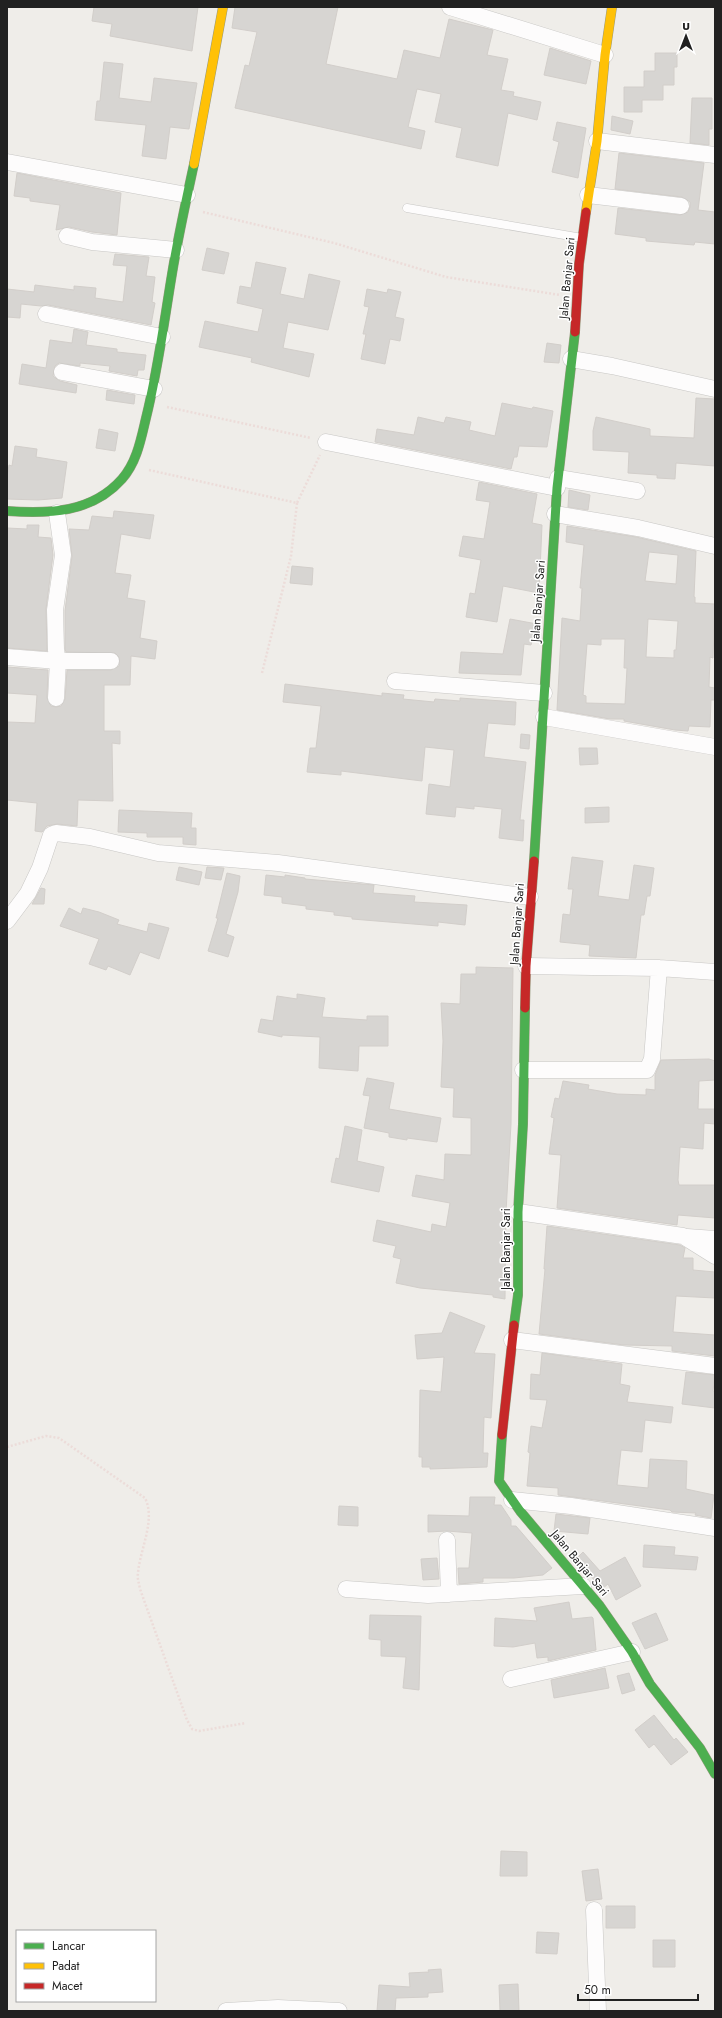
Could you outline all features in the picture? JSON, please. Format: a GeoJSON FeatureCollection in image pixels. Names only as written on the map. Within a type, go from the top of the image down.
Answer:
{"type":"FeatureCollection","features":[{"type":"Feature","properties":{"kind":"street"},"geometry":{"type":"LineString","coordinates":[[7,511],[43,514],[57,513],[92,503],[122,479],[131,466],[139,445],[152,396],[176,250],[201,132],[223,7]]}},
{"type":"Feature","properties":{"kind":"street"},"geometry":{"type":"LineString","coordinates":[[450,7],[604,55]]}},
{"type":"Feature","properties":{"kind":"street","name":"Jalan Banjar Sari"},"geometry":{"type":"LineString","coordinates":[[612,7],[604,55],[597,141],[582,238],[578,297],[557,483],[544,693],[544,717],[526,966],[523,1124],[518,1212],[518,1295],[503,1419],[499,1481],[512,1500],[583,1586],[632,1652],[650,1684],[707,1748],[715,1774]]}},
{"type":"Feature","properties":{"kind":"street"},"geometry":{"type":"LineString","coordinates":[[597,141],[715,156]]}},
{"type":"Feature","properties":{"kind":"street"},"geometry":{"type":"LineString","coordinates":[[7,162],[186,202]]}},
{"type":"Feature","properties":{"kind":"street"},"geometry":{"type":"LineString","coordinates":[[588,195],[681,206]]}},
{"type":"Feature","properties":{"kind":"street"},"geometry":{"type":"LineString","coordinates":[[67,236],[92,242],[176,250]]}},
{"type":"Feature","properties":{"kind":"street"},"geometry":{"type":"LineString","coordinates":[[46,314],[162,337]]}},
{"type":"Feature","properties":{"kind":"street"},"geometry":{"type":"LineString","coordinates":[[571,359],[612,366],[715,389]]}},
{"type":"Feature","properties":{"kind":"street"},"geometry":{"type":"LineString","coordinates":[[62,372],[152,396]]}},
{"type":"Feature","properties":{"kind":"street"},"geometry":{"type":"LineString","coordinates":[[326,442],[557,483],[637,491]]}},
{"type":"Feature","properties":{"kind":"street"},"geometry":{"type":"LineString","coordinates":[[56,698],[58,661],[55,610],[63,555],[57,513]]}},
{"type":"Feature","properties":{"kind":"street"},"geometry":{"type":"LineString","coordinates":[[555,514],[638,528],[715,546]]}},
{"type":"Feature","properties":{"kind":"street"},"geometry":{"type":"LineString","coordinates":[[7,656],[58,661],[111,661]]}},
{"type":"Feature","properties":{"kind":"street"},"geometry":{"type":"LineString","coordinates":[[395,681],[544,693]]}},
{"type":"Feature","properties":{"kind":"street"},"geometry":{"type":"LineString","coordinates":[[544,717],[715,747]]}},
{"type":"Feature","properties":{"kind":"street"},"geometry":{"type":"LineString","coordinates":[[7,921],[28,893],[40,868],[51,835],[56,833],[90,837],[158,853],[278,863],[530,897]]}},
{"type":"Feature","properties":{"kind":"street"},"geometry":{"type":"LineString","coordinates":[[526,966],[659,968],[715,972]]}},
{"type":"Feature","properties":{"kind":"street"},"geometry":{"type":"LineString","coordinates":[[523,1070],[647,1070],[652,1058],[659,968]]}},
{"type":"Feature","properties":{"kind":"street"},"geometry":{"type":"LineString","coordinates":[[518,1212],[683,1236],[715,1239]]}},
{"type":"Feature","properties":{"kind":"street"},"geometry":{"type":"LineString","coordinates":[[683,1236],[715,1256]]}},
{"type":"Feature","properties":{"kind":"street"},"geometry":{"type":"LineString","coordinates":[[512,1340],[715,1366]]}},
{"type":"Feature","properties":{"kind":"street"},"geometry":{"type":"LineString","coordinates":[[512,1500],[571,1506],[715,1528]]}},
{"type":"Feature","properties":{"kind":"street"},"geometry":{"type":"LineString","coordinates":[[447,1540],[449,1594]]}},
{"type":"Feature","properties":{"kind":"street"},"geometry":{"type":"LineString","coordinates":[[346,1589],[428,1595],[583,1586]]}},
{"type":"Feature","properties":{"kind":"street"},"geometry":{"type":"LineString","coordinates":[[511,1679],[632,1652]]}},
{"type":"Feature","properties":{"kind":"street"},"geometry":{"type":"LineString","coordinates":[[594,1910],[598,2011]]}},
{"type":"Feature","properties":{"kind":"street"},"geometry":{"type":"LineString","coordinates":[[226,2011],[278,2008],[339,2011]]}},
{"type":"Feature","properties":{"kind":"lane"},"geometry":{"type":"LineString","coordinates":[[407,208],[582,238]]}},
{"type":"Feature","properties":{"kind":"path"},"geometry":{"type":"LineString","coordinates":[[186,202],[334,243],[446,277],[578,297]]}},
{"type":"Feature","properties":{"kind":"path"},"geometry":{"type":"LineString","coordinates":[[152,396],[326,442],[297,503],[291,556],[262,673]]}},
{"type":"Feature","properties":{"kind":"path"},"geometry":{"type":"LineString","coordinates":[[131,466],[297,503]]}},
{"type":"Feature","properties":{"kind":"path"},"geometry":{"type":"LineString","coordinates":[[7,1447],[46,1436],[59,1438],[145,1498],[149,1505],[149,1519],[138,1570],[140,1589],[187,1720],[192,1729],[198,1731],[246,1723]]}},
{"type":"Feature","properties":{"kind":"building"},"geometry":{"type":"Polygon","coordinates":[[[94,7],[198,7],[192,51],[110,36],[112,24],[92,21],[94,7]]]}},
{"type":"Feature","properties":{"kind":"building"},"geometry":{"type":"Polygon","coordinates":[[[235,7],[338,7],[326,64],[397,79],[404,50],[440,58],[449,19],[493,30],[487,55],[508,59],[501,90],[514,92],[513,96],[541,102],[537,120],[508,113],[498,166],[456,157],[462,128],[435,122],[441,94],[417,89],[408,127],[425,131],[421,149],[235,108],[245,65],[249,66],[257,32],[232,28],[235,7]]]}},
{"type":"Feature","properties":{"kind":"building"},"geometry":{"type":"Polygon","coordinates":[[[550,48],[591,61],[586,84],[544,75],[550,48]]]}},
{"type":"Feature","properties":{"kind":"building"},"geometry":{"type":"Polygon","coordinates":[[[655,53],[677,53],[677,67],[674,67],[674,85],[663,85],[663,100],[642,100],[642,112],[624,112],[624,87],[644,87],[644,71],[655,71],[655,53]]]}},
{"type":"Feature","properties":{"kind":"building"},"geometry":{"type":"Polygon","coordinates":[[[104,62],[123,64],[119,98],[151,102],[154,78],[197,83],[189,129],[170,127],[166,159],[142,156],[146,125],[95,120],[97,101],[100,101],[104,62]]]}},
{"type":"Feature","properties":{"kind":"building"},"geometry":{"type":"Polygon","coordinates":[[[692,98],[712,98],[712,129],[709,129],[709,145],[690,143],[692,98]]]}},
{"type":"Feature","properties":{"kind":"building"},"geometry":{"type":"Polygon","coordinates":[[[612,116],[633,121],[630,134],[611,130],[612,116]]]}},
{"type":"Feature","properties":{"kind":"building"},"geometry":{"type":"Polygon","coordinates":[[[557,122],[586,128],[578,178],[552,172],[559,142],[553,140],[557,122]]]}},
{"type":"Feature","properties":{"kind":"building"},"geometry":{"type":"Polygon","coordinates":[[[619,153],[704,163],[698,210],[715,212],[715,244],[695,242],[694,245],[646,241],[646,238],[615,234],[618,208],[680,215],[688,212],[690,207],[690,202],[682,197],[615,189],[619,153]]]}},
{"type":"Feature","properties":{"kind":"building"},"geometry":{"type":"Polygon","coordinates":[[[17,173],[121,193],[117,235],[69,227],[56,230],[60,205],[30,201],[30,198],[14,196],[17,173]]]}},
{"type":"Feature","properties":{"kind":"building"},"geometry":{"type":"Polygon","coordinates":[[[207,248],[229,253],[224,274],[202,270],[207,248]]]}},
{"type":"Feature","properties":{"kind":"building"},"geometry":{"type":"Polygon","coordinates":[[[115,254],[149,257],[146,276],[155,277],[152,302],[155,303],[151,325],[48,305],[41,306],[21,304],[20,318],[7,317],[7,289],[34,292],[35,285],[74,290],[74,286],[96,288],[95,298],[123,302],[127,266],[113,265],[115,254]]]}},
{"type":"Feature","properties":{"kind":"building"},"geometry":{"type":"Polygon","coordinates":[[[256,262],[286,268],[280,294],[304,299],[309,274],[340,281],[328,330],[288,322],[283,348],[314,354],[309,377],[251,362],[252,358],[199,347],[205,321],[258,332],[263,309],[237,303],[240,286],[251,288],[256,262]]]}},
{"type":"Feature","properties":{"kind":"building"},"geometry":{"type":"Polygon","coordinates":[[[367,289],[387,293],[388,289],[401,292],[395,317],[404,319],[400,341],[390,339],[385,364],[361,359],[366,334],[363,334],[369,307],[364,306],[367,289]]]}},
{"type":"Feature","properties":{"kind":"building"},"geometry":{"type":"Polygon","coordinates":[[[74,329],[88,332],[86,345],[117,349],[117,352],[146,355],[144,370],[138,370],[137,376],[109,371],[110,366],[80,363],[80,366],[59,363],[55,366],[53,376],[60,381],[77,385],[76,393],[19,384],[22,364],[46,368],[50,340],[72,343],[74,329]]]}},
{"type":"Feature","properties":{"kind":"building"},"geometry":{"type":"Polygon","coordinates":[[[547,343],[561,345],[559,363],[544,362],[547,343]]]}},
{"type":"Feature","properties":{"kind":"building"},"geometry":{"type":"Polygon","coordinates":[[[107,390],[135,395],[134,404],[106,400],[107,390]]]}},
{"type":"Feature","properties":{"kind":"building"},"geometry":{"type":"Polygon","coordinates":[[[696,398],[715,399],[715,466],[676,463],[675,479],[657,478],[657,475],[628,473],[629,452],[593,450],[593,431],[596,417],[650,429],[650,436],[694,438],[696,398]]]}},
{"type":"Feature","properties":{"kind":"building"},"geometry":{"type":"Polygon","coordinates":[[[502,403],[532,409],[533,407],[553,411],[547,447],[519,446],[517,457],[514,457],[511,469],[375,442],[377,429],[414,435],[418,417],[444,423],[446,417],[471,422],[469,430],[495,436],[502,403]]]}},
{"type":"Feature","properties":{"kind":"building"},"geometry":{"type":"Polygon","coordinates":[[[99,429],[118,433],[115,451],[96,448],[99,429]]]}},
{"type":"Feature","properties":{"kind":"building"},"geometry":{"type":"Polygon","coordinates":[[[15,446],[37,449],[36,457],[67,462],[62,498],[38,500],[7,499],[7,477],[9,465],[12,466],[15,446]]]}},
{"type":"Feature","properties":{"kind":"building"},"geometry":{"type":"Polygon","coordinates":[[[479,482],[537,494],[532,523],[542,525],[539,593],[503,586],[497,622],[466,617],[470,593],[475,594],[481,560],[459,556],[463,536],[484,539],[490,502],[476,500],[479,482]]]}},
{"type":"Feature","properties":{"kind":"building"},"geometry":{"type":"Polygon","coordinates":[[[569,490],[590,495],[588,510],[568,507],[569,490]]]}},
{"type":"Feature","properties":{"kind":"building"},"geometry":{"type":"Polygon","coordinates":[[[114,511],[154,515],[150,539],[121,534],[115,573],[131,575],[127,598],[145,601],[140,638],[157,641],[155,659],[131,656],[130,685],[104,685],[104,731],[120,731],[120,744],[112,743],[113,801],[78,800],[77,826],[57,824],[47,826],[42,832],[35,831],[37,803],[7,800],[7,722],[35,723],[37,695],[7,693],[7,667],[48,670],[47,698],[51,706],[56,707],[61,706],[65,699],[67,670],[111,670],[119,666],[119,657],[115,653],[66,652],[65,649],[65,611],[72,556],[69,529],[89,530],[92,516],[113,518],[114,511]]]}},
{"type":"Feature","properties":{"kind":"building"},"geometry":{"type":"Polygon","coordinates":[[[27,525],[39,525],[38,537],[51,538],[53,555],[46,609],[47,651],[7,648],[7,528],[27,529],[27,525]]]}},
{"type":"Feature","properties":{"kind":"building"},"geometry":{"type":"Polygon","coordinates":[[[567,526],[636,537],[696,551],[695,603],[715,604],[713,658],[710,657],[709,687],[715,688],[715,700],[711,700],[710,727],[689,726],[688,731],[675,730],[624,721],[624,719],[610,719],[557,710],[562,618],[580,621],[582,588],[580,588],[584,545],[566,542],[567,526]],[[649,552],[645,581],[676,584],[678,555],[649,552]],[[648,619],[646,657],[674,658],[678,621],[648,619]],[[601,639],[601,645],[587,644],[583,695],[586,696],[586,703],[625,704],[627,668],[624,668],[625,639],[601,639]]]}},
{"type":"Feature","properties":{"kind":"building"},"geometry":{"type":"Polygon","coordinates":[[[292,566],[313,568],[312,585],[290,583],[292,566]]]}},
{"type":"Feature","properties":{"kind":"building"},"geometry":{"type":"Polygon","coordinates":[[[510,619],[537,624],[536,641],[532,641],[531,645],[524,644],[521,675],[459,673],[461,652],[503,654],[510,619]]]}},
{"type":"Feature","properties":{"kind":"building"},"geometry":{"type":"Polygon","coordinates":[[[285,684],[382,696],[382,693],[404,695],[403,699],[434,702],[435,699],[460,701],[460,698],[516,702],[515,725],[488,723],[484,757],[526,762],[520,820],[524,820],[523,841],[499,838],[502,809],[474,806],[474,809],[456,807],[455,817],[426,814],[429,784],[450,787],[454,750],[425,747],[422,781],[341,771],[341,775],[307,772],[310,748],[316,748],[321,706],[283,702],[285,684]]]}},
{"type":"Feature","properties":{"kind":"building"},"geometry":{"type":"Polygon","coordinates":[[[521,734],[530,735],[529,749],[520,748],[521,734]]]}},
{"type":"Feature","properties":{"kind":"building"},"geometry":{"type":"Polygon","coordinates":[[[579,748],[597,748],[598,764],[580,765],[579,748]]]}},
{"type":"Feature","properties":{"kind":"building"},"geometry":{"type":"Polygon","coordinates":[[[609,807],[609,822],[585,823],[585,808],[609,807]]]}},
{"type":"Feature","properties":{"kind":"building"},"geometry":{"type":"Polygon","coordinates":[[[119,810],[192,813],[191,828],[196,828],[196,845],[183,844],[183,837],[147,837],[147,833],[118,832],[119,810]]]}},
{"type":"Feature","properties":{"kind":"building"},"geometry":{"type":"Polygon","coordinates":[[[572,857],[603,861],[598,896],[629,900],[634,865],[654,868],[650,896],[647,896],[644,915],[641,915],[636,958],[589,956],[590,945],[560,942],[563,914],[570,915],[573,889],[568,889],[572,857]]]}},
{"type":"Feature","properties":{"kind":"building"},"geometry":{"type":"Polygon","coordinates":[[[179,867],[202,872],[199,885],[176,880],[179,867]]]}},
{"type":"Feature","properties":{"kind":"building"},"geometry":{"type":"Polygon","coordinates":[[[207,867],[224,868],[221,880],[205,878],[207,867]]]}},
{"type":"Feature","properties":{"kind":"building"},"geometry":{"type":"Polygon","coordinates":[[[227,873],[240,876],[238,892],[226,934],[234,937],[228,957],[208,951],[218,918],[216,918],[227,873]]]}},
{"type":"Feature","properties":{"kind":"building"},"geometry":{"type":"Polygon","coordinates":[[[266,875],[285,877],[285,875],[305,879],[374,885],[373,893],[415,896],[414,902],[467,905],[465,925],[438,922],[438,926],[352,919],[352,917],[334,915],[334,912],[306,909],[306,906],[282,903],[282,897],[264,895],[266,875]]]}},
{"type":"Feature","properties":{"kind":"building"},"geometry":{"type":"Polygon","coordinates":[[[41,888],[45,889],[44,904],[32,904],[41,888]]]}},
{"type":"Feature","properties":{"kind":"building"},"geometry":{"type":"Polygon","coordinates":[[[69,908],[81,914],[83,908],[99,912],[119,920],[117,924],[147,932],[149,923],[169,928],[159,959],[140,952],[130,975],[108,966],[106,970],[89,964],[99,939],[60,926],[69,908]]]}},
{"type":"Feature","properties":{"kind":"building"},"geometry":{"type":"Polygon","coordinates":[[[476,967],[513,968],[511,1124],[506,1212],[505,1299],[493,1297],[493,1295],[420,1288],[396,1283],[401,1259],[393,1257],[396,1246],[373,1241],[377,1220],[431,1232],[432,1224],[446,1227],[450,1203],[412,1196],[416,1175],[444,1180],[445,1154],[471,1155],[471,1118],[453,1117],[454,1088],[441,1087],[443,1041],[441,1003],[460,1004],[461,974],[476,974],[476,967]]]}},
{"type":"Feature","properties":{"kind":"building"},"geometry":{"type":"Polygon","coordinates":[[[297,994],[325,998],[322,1017],[367,1020],[367,1016],[388,1016],[388,1046],[359,1046],[358,1071],[319,1068],[320,1037],[282,1035],[282,1037],[258,1032],[261,1019],[273,1021],[277,996],[297,999],[297,994]]]}},
{"type":"Feature","properties":{"kind":"building"},"geometry":{"type":"Polygon","coordinates":[[[709,1059],[715,1061],[715,1080],[699,1081],[698,1109],[715,1109],[715,1124],[704,1123],[703,1149],[680,1147],[678,1180],[679,1185],[715,1185],[715,1218],[678,1215],[677,1225],[557,1208],[561,1155],[549,1154],[554,1118],[551,1117],[555,1098],[559,1099],[563,1081],[589,1085],[588,1089],[617,1094],[646,1095],[646,1089],[655,1090],[655,1075],[661,1060],[709,1059]]]}},
{"type":"Feature","properties":{"kind":"building"},"geometry":{"type":"Polygon","coordinates":[[[367,1078],[394,1083],[389,1109],[441,1118],[437,1142],[389,1137],[389,1133],[364,1128],[370,1096],[363,1095],[367,1078]]]}},
{"type":"Feature","properties":{"kind":"building"},"geometry":{"type":"Polygon","coordinates":[[[345,1126],[362,1130],[357,1161],[384,1167],[379,1192],[331,1182],[336,1158],[339,1159],[345,1126]]]}},
{"type":"Feature","properties":{"kind":"building"},"geometry":{"type":"Polygon","coordinates":[[[547,1226],[680,1245],[685,1248],[683,1258],[693,1258],[693,1270],[715,1272],[715,1298],[676,1296],[673,1332],[715,1335],[715,1356],[672,1351],[672,1346],[624,1345],[539,1334],[547,1226]]]}},
{"type":"Feature","properties":{"kind":"building"},"geometry":{"type":"Polygon","coordinates":[[[450,1312],[485,1326],[474,1353],[495,1354],[491,1418],[484,1417],[483,1453],[488,1453],[487,1467],[430,1469],[430,1467],[422,1467],[422,1457],[419,1457],[420,1390],[441,1392],[444,1357],[417,1359],[415,1335],[442,1333],[450,1312]]]}},
{"type":"Feature","properties":{"kind":"building"},"geometry":{"type":"Polygon","coordinates":[[[542,1353],[622,1364],[620,1384],[630,1386],[627,1402],[673,1407],[671,1423],[645,1420],[642,1452],[621,1450],[617,1485],[648,1488],[650,1459],[687,1461],[686,1489],[714,1495],[711,1518],[695,1515],[696,1513],[672,1512],[670,1510],[558,1495],[558,1488],[527,1486],[530,1453],[528,1452],[531,1426],[542,1428],[547,1400],[530,1399],[531,1374],[540,1375],[542,1353]]]}},
{"type":"Feature","properties":{"kind":"building"},"geometry":{"type":"Polygon","coordinates":[[[686,1372],[715,1375],[713,1391],[715,1392],[715,1408],[682,1404],[686,1372]]]}},
{"type":"Feature","properties":{"kind":"building"},"geometry":{"type":"Polygon","coordinates":[[[470,1497],[495,1497],[494,1505],[501,1505],[511,1520],[511,1526],[516,1526],[552,1568],[543,1575],[514,1578],[483,1578],[483,1582],[459,1584],[458,1568],[469,1568],[472,1533],[447,1531],[428,1532],[428,1515],[469,1516],[470,1497]]]}},
{"type":"Feature","properties":{"kind":"building"},"geometry":{"type":"Polygon","coordinates":[[[339,1506],[358,1507],[358,1526],[338,1525],[339,1506]]]}},
{"type":"Feature","properties":{"kind":"building"},"geometry":{"type":"Polygon","coordinates":[[[556,1514],[590,1518],[588,1534],[554,1531],[556,1514]]]}},
{"type":"Feature","properties":{"kind":"building"},"geometry":{"type":"Polygon","coordinates":[[[644,1545],[675,1547],[674,1555],[698,1557],[696,1570],[643,1567],[644,1545]]]}},
{"type":"Feature","properties":{"kind":"building"},"geometry":{"type":"Polygon","coordinates":[[[583,1552],[600,1571],[625,1557],[641,1586],[616,1600],[608,1584],[602,1589],[576,1559],[583,1552]]]}},
{"type":"Feature","properties":{"kind":"building"},"geometry":{"type":"Polygon","coordinates":[[[437,1558],[439,1579],[423,1580],[421,1559],[437,1558]]]}},
{"type":"Feature","properties":{"kind":"building"},"geometry":{"type":"Polygon","coordinates":[[[569,1602],[572,1619],[593,1618],[596,1650],[548,1661],[548,1657],[537,1658],[535,1643],[513,1647],[494,1646],[495,1618],[537,1621],[534,1608],[569,1602]]]}},
{"type":"Feature","properties":{"kind":"building"},"geometry":{"type":"Polygon","coordinates":[[[656,1613],[668,1640],[645,1649],[632,1623],[656,1613]]]}},
{"type":"Feature","properties":{"kind":"building"},"geometry":{"type":"Polygon","coordinates":[[[370,1615],[421,1616],[419,1690],[403,1688],[406,1657],[381,1656],[381,1640],[369,1639],[370,1615]]]}},
{"type":"Feature","properties":{"kind":"building"},"geometry":{"type":"Polygon","coordinates":[[[605,1668],[609,1688],[554,1698],[551,1680],[605,1668]]]}},
{"type":"Feature","properties":{"kind":"building"},"geometry":{"type":"Polygon","coordinates":[[[629,1673],[635,1690],[622,1694],[617,1676],[629,1673]]]}},
{"type":"Feature","properties":{"kind":"building"},"geometry":{"type":"Polygon","coordinates":[[[654,1715],[674,1740],[676,1738],[688,1752],[671,1765],[654,1744],[649,1748],[635,1730],[654,1715]]]}},
{"type":"Feature","properties":{"kind":"building"},"geometry":{"type":"Polygon","coordinates":[[[501,1851],[527,1852],[527,1876],[500,1876],[501,1851]]]}},
{"type":"Feature","properties":{"kind":"building"},"geometry":{"type":"Polygon","coordinates":[[[598,1869],[602,1899],[586,1901],[582,1871],[598,1869]]]}},
{"type":"Feature","properties":{"kind":"building"},"geometry":{"type":"Polygon","coordinates":[[[606,1906],[635,1906],[635,1928],[606,1928],[606,1906]]]}},
{"type":"Feature","properties":{"kind":"building"},"geometry":{"type":"Polygon","coordinates":[[[537,1932],[559,1933],[557,1954],[536,1953],[537,1932]]]}},
{"type":"Feature","properties":{"kind":"building"},"geometry":{"type":"Polygon","coordinates":[[[653,1940],[675,1940],[675,1967],[653,1967],[653,1940]]]}},
{"type":"Feature","properties":{"kind":"building"},"geometry":{"type":"Polygon","coordinates":[[[441,1969],[443,1992],[428,1993],[428,1997],[396,1998],[395,2011],[377,2011],[379,1985],[410,1987],[409,1973],[429,1972],[428,1970],[441,1969]]]}},
{"type":"Feature","properties":{"kind":"building"},"geometry":{"type":"Polygon","coordinates":[[[518,1984],[519,2011],[500,2011],[499,1985],[518,1984]]]}},
{"type":"Feature","properties":{"kind":"traffic: fast"},"geometry":{"type":"LineString","coordinates":[[7,511],[54,511],[84,505],[97,499],[122,479],[135,458],[154,382],[177,246],[194,164]]}},
{"type":"Feature","properties":{"kind":"traffic: fast"},"geometry":{"type":"LineString","coordinates":[[534,861],[557,488],[575,332]]}},
{"type":"Feature","properties":{"kind":"traffic: fast"},"geometry":{"type":"LineString","coordinates":[[514,1325],[518,1295],[518,1212],[523,1124],[525,1008]]}},
{"type":"Feature","properties":{"kind":"traffic: fast"},"geometry":{"type":"LineString","coordinates":[[502,1435],[499,1481],[520,1511],[600,1606],[632,1652],[650,1684],[700,1748],[715,1774]]}},
{"type":"Feature","properties":{"kind":"traffic: slow"},"geometry":{"type":"LineString","coordinates":[[194,164],[223,7]]}},
{"type":"Feature","properties":{"kind":"traffic: slow"},"geometry":{"type":"LineString","coordinates":[[586,212],[597,141],[605,55],[612,7]]}},
{"type":"Feature","properties":{"kind":"traffic: jam"},"geometry":{"type":"LineString","coordinates":[[575,332],[579,264],[586,212]]}},
{"type":"Feature","properties":{"kind":"traffic: jam"},"geometry":{"type":"LineString","coordinates":[[525,1008],[526,966],[534,861]]}},
{"type":"Feature","properties":{"kind":"traffic: jam"},"geometry":{"type":"LineString","coordinates":[[502,1435],[514,1325]]}}]}
